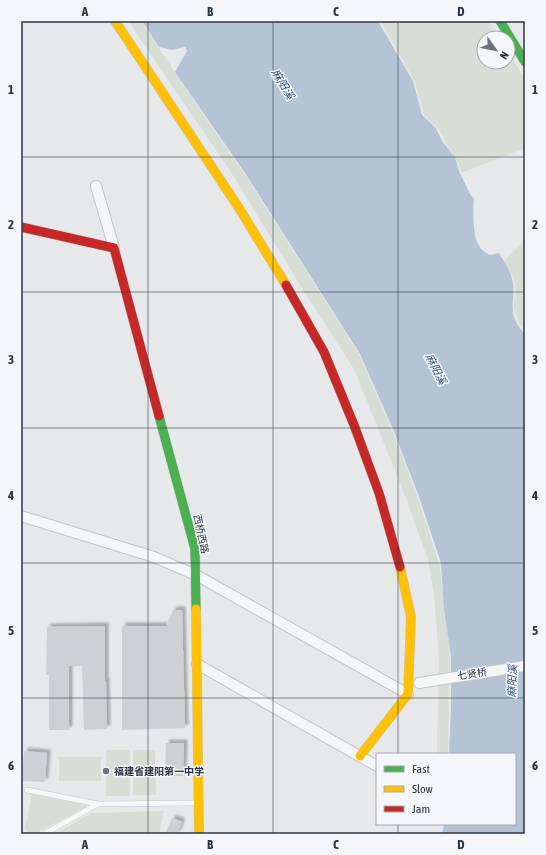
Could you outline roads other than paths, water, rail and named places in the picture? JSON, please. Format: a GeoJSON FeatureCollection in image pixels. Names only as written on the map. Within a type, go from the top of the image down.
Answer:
{"type":"FeatureCollection","features":[{"type":"Feature","properties":{"kind":"street"},"geometry":{"type":"LineString","coordinates":[[115,21],[239,208],[286,285],[324,352],[354,425],[379,493],[398,557],[410,617],[408,694],[360,756]]}},
{"type":"Feature","properties":{"kind":"street"},"geometry":{"type":"LineString","coordinates":[[500,21],[525,62]]}},
{"type":"Feature","properties":{"kind":"street"},"geometry":{"type":"LineString","coordinates":[[21,227],[114,248],[96,186]]}},
{"type":"Feature","properties":{"kind":"street","name":"西桥西路"},"geometry":{"type":"LineString","coordinates":[[114,248],[195,549],[199,834]]}},
{"type":"Feature","properties":{"kind":"street"},"geometry":{"type":"LineString","coordinates":[[21,516],[154,557],[196,575],[408,694]]}},
{"type":"Feature","properties":{"kind":"street"},"geometry":{"type":"LineString","coordinates":[[197,664],[376,765]]}},
{"type":"Feature","properties":{"kind":"street","name":"七贤桥"},"geometry":{"type":"LineString","coordinates":[[419,683],[525,666]]}},
{"type":"Feature","properties":{"kind":"lane"},"geometry":{"type":"LineString","coordinates":[[27,790],[98,804],[199,803]]}},
{"type":"Feature","properties":{"kind":"lane"},"geometry":{"type":"LineString","coordinates":[[44,834],[98,804]]}},
{"type":"Feature","properties":{"kind":"water","name":"麻阳溪"},"geometry":{"type":"Polygon","coordinates":[[[142,21],[378,21],[413,81],[422,115],[435,127],[443,142],[455,157],[459,171],[474,199],[473,210],[477,243],[482,250],[490,255],[499,253],[509,270],[513,283],[513,312],[518,326],[525,334],[525,834],[442,834],[444,825],[516,825],[516,753],[449,753],[451,657],[444,609],[441,563],[418,494],[393,429],[360,354],[245,173],[175,72],[187,51],[185,47],[172,50],[159,47],[142,21]]]}},
{"type":"Feature","properties":{"kind":"place","name":"福建省建阳第一中学"},"geometry":{"type":"Point","coordinates":[106,771]}}]}
